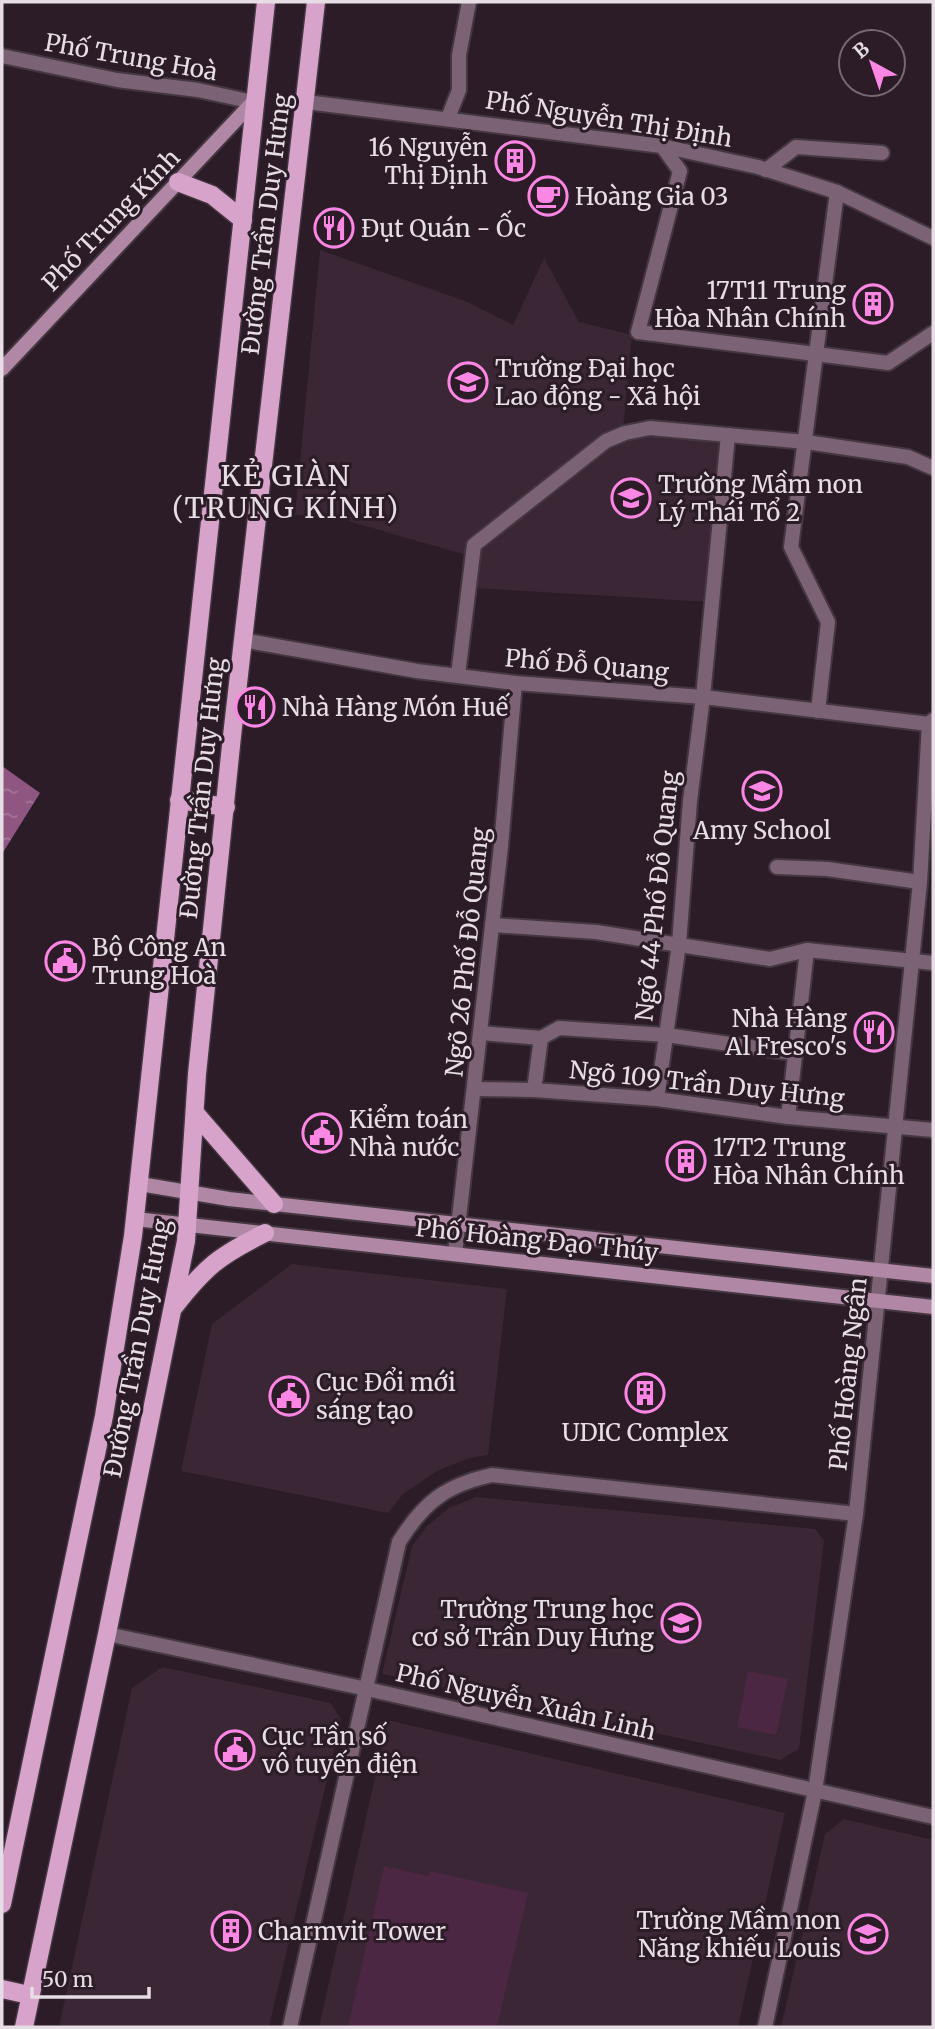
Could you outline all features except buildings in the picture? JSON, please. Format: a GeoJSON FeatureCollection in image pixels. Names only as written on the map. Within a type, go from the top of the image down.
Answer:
{"type":"FeatureCollection","features":[{"type":"Feature","properties":{"kind":"main road","name":"Đường Trần Duy Hưng"},"geometry":{"type":"LineString","coordinates":[[2,1904],[102,1429],[140,1184],[243,220],[253,102],[267,5]]}},
{"type":"Feature","properties":{"kind":"main road","name":"Đường Trần Duy Hưng"},"geometry":{"type":"LineString","coordinates":[[24,2027],[107,1634],[187,1226],[195,1113],[242,640],[306,102],[313,7]]}},
{"type":"Feature","properties":{"kind":"main road","name":"Phố Trung Kính"},"geometry":{"type":"LineString","coordinates":[[2,369],[253,102]]}},
{"type":"Feature","properties":{"kind":"main road"},"geometry":{"type":"LineString","coordinates":[[178,182],[212,195],[243,220]]}},
{"type":"Feature","properties":{"kind":"main road"},"geometry":{"type":"LineString","coordinates":[[179,800],[226,807]]}},
{"type":"Feature","properties":{"kind":"main road"},"geometry":{"type":"LineString","coordinates":[[195,1113],[274,1204]]}},
{"type":"Feature","properties":{"kind":"main road","name":"Phố Hoàng Đạo Thúy"},"geometry":{"type":"LineString","coordinates":[[140,1184],[274,1204],[933,1276]]}},
{"type":"Feature","properties":{"kind":"main road","name":"Phố Hoàng Đạo Thúy"},"geometry":{"type":"LineString","coordinates":[[135,1219],[933,1307]]}},
{"type":"Feature","properties":{"kind":"main road"},"geometry":{"type":"LineString","coordinates":[[170,1312],[203,1270],[225,1252],[265,1233]]}},
{"type":"Feature","properties":{"kind":"main road"},"geometry":{"type":"LineString","coordinates":[[2,1989],[29,1995]]}},
{"type":"Feature","properties":{"kind":"street"},"geometry":{"type":"LineString","coordinates":[[447,118],[459,90],[459,55],[468,2]]}},
{"type":"Feature","properties":{"kind":"street","name":"Phố Trung Hoà"},"geometry":{"type":"LineString","coordinates":[[2,57],[117,80],[198,90],[253,102]]}},
{"type":"Feature","properties":{"kind":"street","name":"Phố Nguyễn Thị Định"},"geometry":{"type":"LineString","coordinates":[[306,102],[662,146],[766,170],[837,192],[933,238]]}},
{"type":"Feature","properties":{"kind":"street"},"geometry":{"type":"LineString","coordinates":[[662,146],[680,171],[638,332],[888,363],[932,338]]}},
{"type":"Feature","properties":{"kind":"street"},"geometry":{"type":"LineString","coordinates":[[766,170],[796,147],[882,153]]}},
{"type":"Feature","properties":{"kind":"street"},"geometry":{"type":"LineString","coordinates":[[818,712],[828,622],[791,547],[837,192]]}},
{"type":"Feature","properties":{"kind":"street"},"geometry":{"type":"LineString","coordinates":[[458,675],[474,545],[606,442],[625,433],[650,428],[806,442],[908,457],[933,468]]}},
{"type":"Feature","properties":{"kind":"street","name":"Ngõ 44 Phố Đỗ Quang"},"geometry":{"type":"LineString","coordinates":[[657,1099],[679,944],[691,791],[703,697],[728,435]]}},
{"type":"Feature","properties":{"kind":"street","name":"Phố Đỗ Quang"},"geometry":{"type":"LineString","coordinates":[[242,640],[329,657],[515,683],[703,697],[818,712],[931,722]]}},
{"type":"Feature","properties":{"kind":"street","name":"Ngõ 26 Phố Đỗ Quang"},"geometry":{"type":"LineString","coordinates":[[455,1254],[481,1033],[515,683]]}},
{"type":"Feature","properties":{"kind":"street","name":"Phố Hoàng Ngân"},"geometry":{"type":"LineString","coordinates":[[765,2027],[816,1791],[856,1514],[920,882],[931,722]]}},
{"type":"Feature","properties":{"kind":"street"},"geometry":{"type":"LineString","coordinates":[[777,867],[827,869],[920,882]]}},
{"type":"Feature","properties":{"kind":"street"},"geometry":{"type":"LineString","coordinates":[[492,925],[596,932],[769,959],[807,950],[933,963]]}},
{"type":"Feature","properties":{"kind":"street"},"geometry":{"type":"LineString","coordinates":[[788,1117],[793,1053],[807,950]]}},
{"type":"Feature","properties":{"kind":"street"},"geometry":{"type":"LineString","coordinates":[[481,1033],[541,1038],[559,1028],[666,1035],[793,1053]]}},
{"type":"Feature","properties":{"kind":"street"},"geometry":{"type":"LineString","coordinates":[[534,1090],[541,1038]]}},
{"type":"Feature","properties":{"kind":"street","name":"Ngõ 109 Trần Duy Hưng"},"geometry":{"type":"LineString","coordinates":[[475,1089],[534,1090],[657,1099],[788,1117],[933,1130]]}},
{"type":"Feature","properties":{"kind":"street"},"geometry":{"type":"LineString","coordinates":[[290,2027],[399,1542],[417,1513],[442,1492],[468,1480],[492,1475],[856,1514]]}},
{"type":"Feature","properties":{"kind":"street","name":"Phố Nguyễn Xuân Linh"},"geometry":{"type":"LineString","coordinates":[[107,1634],[367,1689],[933,1817]]}},
{"type":"Feature","properties":{"kind":"shaded area","name":"Trường Đại học Lao động - Xã hội"},"geometry":{"type":"Polygon","coordinates":[[[320,250],[465,301],[513,325],[544,258],[579,322],[632,335],[623,430],[470,540],[466,555],[334,517],[295,515],[320,250]]]}},
{"type":"Feature","properties":{"kind":"shaded area","name":"Trường Mầm non Lý Thái Tổ 2"},"geometry":{"type":"Polygon","coordinates":[[[650,431],[723,440],[709,602],[474,588],[479,550],[610,446],[650,431]]]}},
{"type":"Feature","properties":{"kind":"shaded area"},"geometry":{"type":"Polygon","coordinates":[[[292,1264],[507,1289],[488,1455],[469,1458],[437,1471],[403,1494],[388,1513],[181,1471],[212,1324],[292,1264]]]}},
{"type":"Feature","properties":{"kind":"shaded area","name":"Trường Trung học cơ sở Trần Duy Hưng"},"geometry":{"type":"Polygon","coordinates":[[[476,1497],[815,1529],[824,1541],[799,1749],[780,1760],[382,1674],[412,1546],[427,1526],[449,1508],[476,1497]]]}},
{"type":"Feature","properties":{"kind":"shaded area"},"geometry":{"type":"Polygon","coordinates":[[[162,1667],[331,1703],[341,1720],[269,2027],[59,2027],[132,1688],[162,1667]]]}},
{"type":"Feature","properties":{"kind":"shaded area"},"geometry":{"type":"Polygon","coordinates":[[[748,1671],[788,1679],[776,1735],[737,1727],[748,1671]]]}},
{"type":"Feature","properties":{"kind":"shaded area"},"geometry":{"type":"Polygon","coordinates":[[[388,1720],[785,1813],[738,2027],[319,2027],[388,1720]]]}},
{"type":"Feature","properties":{"kind":"shaded area","name":"Trường Mầm non Năng khiếu Louis"},"geometry":{"type":"Polygon","coordinates":[[[844,1819],[933,1840],[933,2027],[781,2027],[825,1834],[844,1819]]]}},
{"type":"Feature","properties":{"kind":"shaded area"},"geometry":{"type":"Polygon","coordinates":[[[384,1866],[428,1876],[430,1871],[528,1893],[497,2027],[348,2027],[384,1866]]]}},
{"type":"Feature","properties":{"kind":"water"},"geometry":{"type":"Polygon","coordinates":[[[2,766],[40,793],[2,854],[2,766]]]}},
{"type":"Feature","properties":{"kind":"place","name":"16 Nguyễn Thị Định"},"geometry":{"type":"Point","coordinates":[515,161]}},
{"type":"Feature","properties":{"kind":"place","name":"Hoàng Gia 03"},"geometry":{"type":"Point","coordinates":[548,196]}},
{"type":"Feature","properties":{"kind":"place","name":"Đụt Quán - Ốc"},"geometry":{"type":"Point","coordinates":[334,228]}},
{"type":"Feature","properties":{"kind":"place","name":"17T11 Trung Hòa Nhân Chính"},"geometry":{"type":"Point","coordinates":[873,304]}},
{"type":"Feature","properties":{"kind":"place","name":"Trường Đại học Lao động - Xã hội"},"geometry":{"type":"Point","coordinates":[468,382]}},
{"type":"Feature","properties":{"kind":"place","name":"Trường Mầm non Lý Thái Tổ 2"},"geometry":{"type":"Point","coordinates":[631,498]}},
{"type":"Feature","properties":{"kind":"place","name":"Nhà Hàng Món Huế"},"geometry":{"type":"Point","coordinates":[255,707]}},
{"type":"Feature","properties":{"kind":"place","name":"Amy School"},"geometry":{"type":"Point","coordinates":[762,791]}},
{"type":"Feature","properties":{"kind":"place","name":"Bộ Công An Trung Hoà"},"geometry":{"type":"Point","coordinates":[65,961]}},
{"type":"Feature","properties":{"kind":"place","name":"Nhà Hàng Al Fresco's"},"geometry":{"type":"Point","coordinates":[874,1032]}},
{"type":"Feature","properties":{"kind":"place","name":"Kiểm toán Nhà nước"},"geometry":{"type":"Point","coordinates":[322,1133]}},
{"type":"Feature","properties":{"kind":"place","name":"17T2 Trung Hòa Nhân Chính"},"geometry":{"type":"Point","coordinates":[686,1161]}},
{"type":"Feature","properties":{"kind":"place","name":"UDIC Complex"},"geometry":{"type":"Point","coordinates":[645,1393]}},
{"type":"Feature","properties":{"kind":"place","name":"Cục Đổi mới sáng tạo"},"geometry":{"type":"Point","coordinates":[289,1396]}},
{"type":"Feature","properties":{"kind":"place","name":"Trường Trung học cơ sở Trần Duy Hưng"},"geometry":{"type":"Point","coordinates":[681,1623]}},
{"type":"Feature","properties":{"kind":"place","name":"Cục Tần số vô tuyến điện"},"geometry":{"type":"Point","coordinates":[235,1750]}},
{"type":"Feature","properties":{"kind":"place","name":"Charmvit Tower"},"geometry":{"type":"Point","coordinates":[231,1931]}},
{"type":"Feature","properties":{"kind":"place","name":"Trường Mầm non Năng khiếu Louis"},"geometry":{"type":"Point","coordinates":[868,1934]}},
{"type":"Feature","properties":{"kind":"district","name":"KẺ GIÀN (TRUNG KÍNH)"},"geometry":{"type":"Point","coordinates":[286,492]}}]}
